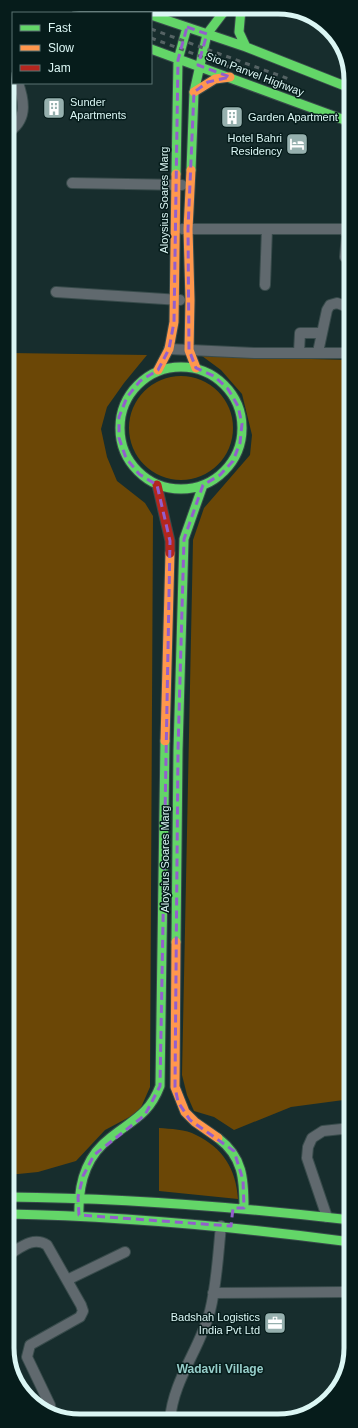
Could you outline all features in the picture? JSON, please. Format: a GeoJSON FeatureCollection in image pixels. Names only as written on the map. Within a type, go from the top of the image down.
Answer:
{"type":"FeatureCollection","features":[{"type":"Feature","properties":{"kind":"main road"},"geometry":{"type":"LineString","coordinates":[[196,368],[188,350],[190,300],[188,229],[192,112],[198,65],[207,34],[222,14]]}},
{"type":"Feature","properties":{"kind":"main road"},"geometry":{"type":"LineString","coordinates":[[241,14],[239,32],[246,47]]}},
{"type":"Feature","properties":{"kind":"main road","name":"Sion Panvel Highway"},"geometry":{"type":"LineString","coordinates":[[152,15],[246,47],[344,86]]}},
{"type":"Feature","properties":{"kind":"main road","name":"Aloysius Soares Marg"},"geometry":{"type":"LineString","coordinates":[[158,370],[169,349],[176,300],[176,138],[178,110],[178,60],[187,27]]}},
{"type":"Feature","properties":{"kind":"main road","name":"Sion Panvel Highway"},"geometry":{"type":"LineString","coordinates":[[152,49],[344,120]]}},
{"type":"Feature","properties":{"kind":"main road"},"geometry":{"type":"LineString","coordinates":[[194,92],[208,82],[224,77],[230,77]]}},
{"type":"Feature","properties":{"kind":"main road"},"geometry":{"type":"LineString","coordinates":[[178,110],[192,112]]}},
{"type":"Feature","properties":{"kind":"main road"},"geometry":{"type":"LineString","coordinates":[[176,138],[191,138]]}},
{"type":"Feature","properties":{"kind":"main road"},"geometry":{"type":"LineString","coordinates":[[177,366],[196,368],[214,376],[228,389],[238,406],[242,424],[240,443],[233,461],[220,475],[203,485],[188,489],[172,489],[157,485],[139,474],[126,458],[120,438],[120,417],[127,397],[140,381],[158,370],[177,366]]}},
{"type":"Feature","properties":{"kind":"main road","name":"Aloysius Soares Marg"},"geometry":{"type":"LineString","coordinates":[[79,1215],[78,1197],[83,1176],[94,1155],[110,1139],[145,1115],[158,1095],[160,1086],[170,541],[157,485]]}},
{"type":"Feature","properties":{"kind":"main road","name":"Aloysius Soares Marg"},"geometry":{"type":"LineString","coordinates":[[203,485],[184,540],[178,750],[175,1087],[178,1102],[190,1120],[222,1141],[234,1151],[243,1180],[244,1208]]}},
{"type":"Feature","properties":{"kind":"main road"},"geometry":{"type":"LineString","coordinates":[[165,750],[178,750]]}},
{"type":"Feature","properties":{"kind":"main road"},"geometry":{"type":"LineString","coordinates":[[165,791],[178,790]]}},
{"type":"Feature","properties":{"kind":"main road"},"geometry":{"type":"LineString","coordinates":[[164,832],[177,832]]}},
{"type":"Feature","properties":{"kind":"main road"},"geometry":{"type":"LineString","coordinates":[[161,1058],[176,1058]]}},
{"type":"Feature","properties":{"kind":"main road"},"geometry":{"type":"LineString","coordinates":[[14,1197],[78,1197],[244,1208],[344,1219]]}},
{"type":"Feature","properties":{"kind":"main road"},"geometry":{"type":"LineString","coordinates":[[226,1226],[232,1208]]}},
{"type":"Feature","properties":{"kind":"main road"},"geometry":{"type":"LineString","coordinates":[[14,1214],[79,1215],[226,1226],[344,1241]]}},
{"type":"Feature","properties":{"kind":"street"},"geometry":{"type":"LineString","coordinates":[[14,129],[22,120],[23,97],[18,84]]}},
{"type":"Feature","properties":{"kind":"street"},"geometry":{"type":"LineString","coordinates":[[72,183],[189,185]]}},
{"type":"Feature","properties":{"kind":"street"},"geometry":{"type":"LineString","coordinates":[[177,229],[344,229]]}},
{"type":"Feature","properties":{"kind":"street"},"geometry":{"type":"LineString","coordinates":[[265,285],[267,229]]}},
{"type":"Feature","properties":{"kind":"street"},"geometry":{"type":"LineString","coordinates":[[56,292],[190,300]]}},
{"type":"Feature","properties":{"kind":"street"},"geometry":{"type":"LineString","coordinates":[[318,352],[330,305],[336,303],[344,306]]}},
{"type":"Feature","properties":{"kind":"street"},"geometry":{"type":"LineString","coordinates":[[299,352],[300,333],[322,333]]}},
{"type":"Feature","properties":{"kind":"street"},"geometry":{"type":"LineString","coordinates":[[169,349],[254,353],[344,353]]}},
{"type":"Feature","properties":{"kind":"street"},"geometry":{"type":"LineString","coordinates":[[327,1217],[307,1158],[308,1147],[312,1138],[323,1131],[344,1129]]}},
{"type":"Feature","properties":{"kind":"street"},"geometry":{"type":"LineString","coordinates":[[171,1414],[179,1380],[198,1345],[210,1311],[226,1226]]}},
{"type":"Feature","properties":{"kind":"street"},"geometry":{"type":"LineString","coordinates":[[14,1252],[32,1241],[41,1241],[47,1245],[82,1305],[83,1311],[80,1317],[30,1345],[27,1351],[27,1357],[50,1406]]}},
{"type":"Feature","properties":{"kind":"street"},"geometry":{"type":"LineString","coordinates":[[67,1280],[125,1252]]}},
{"type":"Feature","properties":{"kind":"street"},"geometry":{"type":"LineString","coordinates":[[213,1293],[344,1292]]}},
{"type":"Feature","properties":{"kind":"highlighted area"},"geometry":{"type":"Polygon","coordinates":[[[187,27],[207,34],[198,65],[230,77],[208,82],[194,92],[188,229],[189,350],[196,368],[214,376],[228,389],[238,406],[242,424],[240,443],[233,461],[220,475],[203,485],[184,539],[178,750],[175,1087],[178,1102],[190,1120],[234,1151],[243,1180],[244,1208],[233,1208],[231,1226],[79,1215],[78,1197],[83,1176],[94,1155],[145,1115],[160,1086],[170,541],[157,485],[139,474],[126,458],[119,438],[119,417],[127,397],[140,381],[158,370],[169,349],[174,322],[178,60],[187,27]]]}},
{"type":"Feature","properties":{"kind":"shaded area"},"geometry":{"type":"Polygon","coordinates":[[[14,353],[147,355],[107,407],[101,429],[107,457],[117,481],[145,503],[153,516],[150,1087],[139,1112],[105,1130],[76,1161],[38,1172],[14,1174],[14,353]]]}},
{"type":"Feature","properties":{"kind":"shaded area"},"geometry":{"type":"Polygon","coordinates":[[[202,356],[344,360],[344,1100],[291,1107],[234,1130],[214,1117],[194,1111],[187,1095],[182,1075],[193,540],[204,508],[250,455],[252,435],[242,394],[221,370],[202,356]]]}},
{"type":"Feature","properties":{"kind":"shaded area"},"geometry":{"type":"Polygon","coordinates":[[[181,376],[201,380],[218,391],[229,408],[233,428],[229,448],[218,465],[201,476],[181,480],[161,476],[144,465],[133,448],[129,428],[133,408],[144,391],[161,380],[181,376]]]}},
{"type":"Feature","properties":{"kind":"shaded area"},"geometry":{"type":"Polygon","coordinates":[[[159,1128],[192,1133],[214,1146],[221,1153],[231,1169],[237,1188],[238,1199],[159,1191],[159,1128]]]}},
{"type":"Feature","properties":{"kind":"railway"},"geometry":{"type":"LineString","coordinates":[[152,29],[289,79]]}},
{"type":"Feature","properties":{"kind":"railway"},"geometry":{"type":"LineString","coordinates":[[152,38],[286,88]]}},
{"type":"Feature","properties":{"kind":"traffic: fast"},"geometry":{"type":"LineString","coordinates":[[191,170],[194,92],[207,34],[222,14]]}},
{"type":"Feature","properties":{"kind":"traffic: fast"},"geometry":{"type":"LineString","coordinates":[[241,14],[239,32],[246,47]]}},
{"type":"Feature","properties":{"kind":"traffic: fast"},"geometry":{"type":"LineString","coordinates":[[152,15],[246,47],[344,86]]}},
{"type":"Feature","properties":{"kind":"traffic: fast"},"geometry":{"type":"LineString","coordinates":[[176,174],[178,60],[187,27]]}},
{"type":"Feature","properties":{"kind":"traffic: fast"},"geometry":{"type":"LineString","coordinates":[[152,49],[344,120]]}},
{"type":"Feature","properties":{"kind":"traffic: fast"},"geometry":{"type":"LineString","coordinates":[[181,367],[193,368],[204,372],[215,377],[224,385],[232,394],[237,405],[241,416],[242,428],[241,440],[237,451],[232,462],[224,471],[215,479],[204,484],[193,488],[181,489],[169,488],[158,484],[147,479],[138,471],[130,462],[125,451],[121,440],[120,428],[121,416],[125,405],[130,394],[138,385],[147,377],[158,372],[169,368],[181,367]]}},
{"type":"Feature","properties":{"kind":"traffic: fast"},"geometry":{"type":"LineString","coordinates":[[176,942],[178,750],[184,539],[203,485]]}},
{"type":"Feature","properties":{"kind":"traffic: fast"},"geometry":{"type":"LineString","coordinates":[[79,1215],[82,1182],[94,1154],[110,1138],[133,1121],[151,1104],[160,1086],[165,741]]}},
{"type":"Feature","properties":{"kind":"traffic: fast"},"geometry":{"type":"LineString","coordinates":[[218,1138],[233,1153],[240,1169],[244,1208]]}},
{"type":"Feature","properties":{"kind":"traffic: fast"},"geometry":{"type":"LineString","coordinates":[[14,1197],[137,1201],[265,1211],[344,1219]]}},
{"type":"Feature","properties":{"kind":"traffic: fast"},"geometry":{"type":"LineString","coordinates":[[14,1214],[94,1217],[180,1223],[344,1241]]}},
{"type":"Feature","properties":{"kind":"traffic: slow"},"geometry":{"type":"LineString","coordinates":[[194,92],[215,79],[230,77]]}},
{"type":"Feature","properties":{"kind":"traffic: slow"},"geometry":{"type":"LineString","coordinates":[[191,170],[188,229],[190,300],[189,350],[196,368]]}},
{"type":"Feature","properties":{"kind":"traffic: slow"},"geometry":{"type":"LineString","coordinates":[[158,370],[169,349],[174,322],[176,174]]}},
{"type":"Feature","properties":{"kind":"traffic: slow"},"geometry":{"type":"LineString","coordinates":[[165,741],[170,553]]}},
{"type":"Feature","properties":{"kind":"traffic: slow"},"geometry":{"type":"LineString","coordinates":[[176,942],[175,1087],[185,1112],[195,1122],[218,1138]]}},
{"type":"Feature","properties":{"kind":"traffic: jam"},"geometry":{"type":"LineString","coordinates":[[157,485],[170,541],[170,553]]}},
{"type":"Feature","properties":{"kind":"place","name":"Sunder Apartments"},"geometry":{"type":"Point","coordinates":[54,108]}},
{"type":"Feature","properties":{"kind":"place","name":"Garden Apartment"},"geometry":{"type":"Point","coordinates":[232,117]}},
{"type":"Feature","properties":{"kind":"place","name":"Hotel Bahri Residency"},"geometry":{"type":"Point","coordinates":[297,144]}},
{"type":"Feature","properties":{"kind":"place","name":"Badshah Logistics India Pvt Ltd"},"geometry":{"type":"Point","coordinates":[275,1323]}},
{"type":"Feature","properties":{"kind":"district","name":"Wadavli Village"},"geometry":{"type":"Point","coordinates":[220,1369]}}]}
